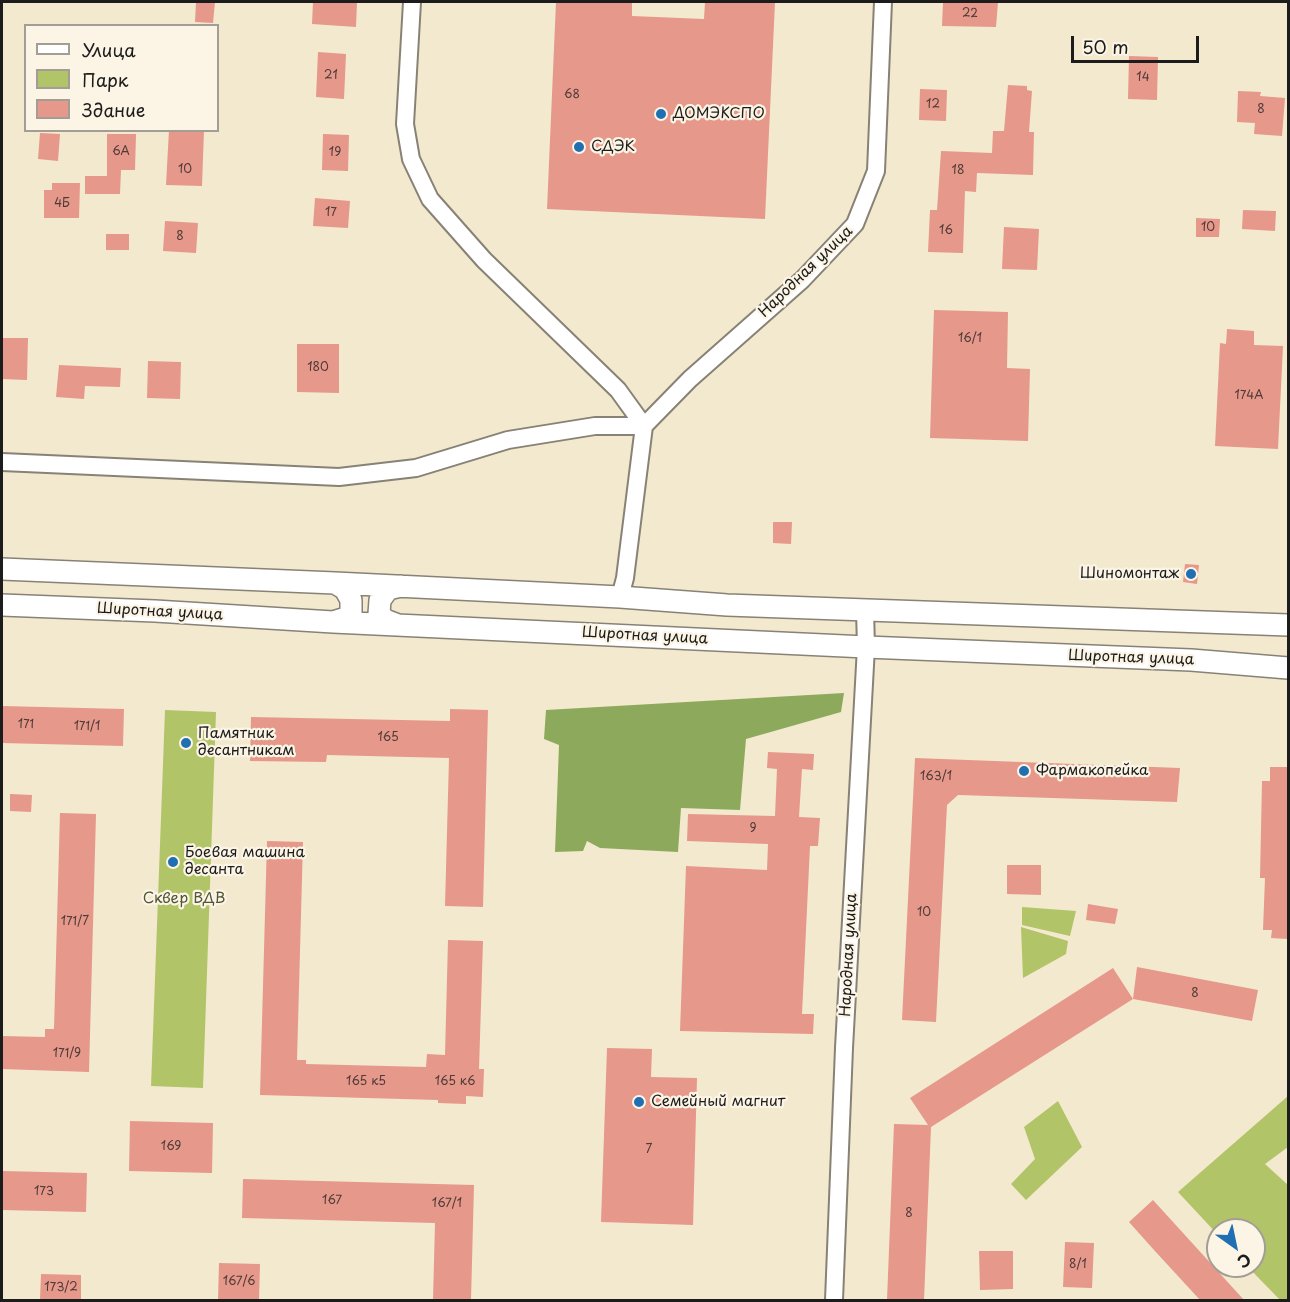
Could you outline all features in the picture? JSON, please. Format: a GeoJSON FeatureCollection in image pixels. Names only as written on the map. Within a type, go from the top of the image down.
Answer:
{"type":"FeatureCollection","features":[{"type":"Feature","properties":{"kind":"main road"},"geometry":{"type":"LineString","coordinates":[[2,569],[400,586],[727,605],[1288,625]]}},
{"type":"Feature","properties":{"kind":"main road"},"geometry":{"type":"LineString","coordinates":[[333,622],[346,618],[351,613],[351,600],[345,589],[334,583]]}},
{"type":"Feature","properties":{"kind":"main road"},"geometry":{"type":"LineString","coordinates":[[399,625],[385,620],[380,614],[380,600],[388,589],[400,586]]}},
{"type":"Feature","properties":{"kind":"main road","name":"Широтная улица"},"geometry":{"type":"LineString","coordinates":[[2,605],[866,647],[1191,660],[1288,668]]}},
{"type":"Feature","properties":{"kind":"street"},"geometry":{"type":"LineString","coordinates":[[412,2],[405,124],[411,159],[430,199],[484,260],[618,390],[644,426],[625,578],[620,597]]}},
{"type":"Feature","properties":{"kind":"street","name":"Народная улица"},"geometry":{"type":"LineString","coordinates":[[644,426],[690,380],[802,280],[855,224],[876,171],[883,2]]}},
{"type":"Feature","properties":{"kind":"street"},"geometry":{"type":"LineString","coordinates":[[2,462],[339,477],[416,468],[508,440],[573,429],[595,426],[644,426]]}},
{"type":"Feature","properties":{"kind":"street","name":"Народная улица"},"geometry":{"type":"LineString","coordinates":[[834,1300],[846,1002],[866,647],[865,610]]}},
{"type":"Feature","properties":{"kind":"green space"},"geometry":{"type":"Polygon","coordinates":[[[844,693],[841,712],[746,739],[740,810],[681,808],[678,852],[600,848],[587,841],[583,851],[555,852],[559,745],[544,739],[546,710],[844,693]]]}},
{"type":"Feature","properties":{"kind":"green space","name":"Сквер ВДВ"},"geometry":{"type":"Polygon","coordinates":[[[165,710],[216,712],[203,1088],[151,1086],[165,710]]]}},
{"type":"Feature","properties":{"kind":"green space"},"geometry":{"type":"Polygon","coordinates":[[[1022,907],[1076,911],[1070,936],[1022,925],[1022,907]]]}},
{"type":"Feature","properties":{"kind":"green space"},"geometry":{"type":"Polygon","coordinates":[[[1021,927],[1068,941],[1066,954],[1023,978],[1021,927]]]}},
{"type":"Feature","properties":{"kind":"green space"},"geometry":{"type":"Polygon","coordinates":[[[1288,1096],[1288,1147],[1265,1164],[1288,1185],[1288,1300],[1280,1300],[1259,1278],[1266,1278],[1266,1218],[1206,1218],[1206,1222],[1178,1192],[1288,1096]]]}},
{"type":"Feature","properties":{"kind":"green space"},"geometry":{"type":"Polygon","coordinates":[[[1058,1101],[1082,1147],[1026,1200],[1011,1184],[1035,1159],[1024,1127],[1058,1101]]]}},
{"type":"Feature","properties":{"kind":"building"},"geometry":{"type":"Polygon","coordinates":[[[196,2],[215,2],[213,23],[195,22],[196,2]]]}},
{"type":"Feature","properties":{"kind":"building"},"geometry":{"type":"Polygon","coordinates":[[[313,2],[357,2],[356,27],[312,24],[313,2]]]}},
{"type":"Feature","properties":{"kind":"building","name":"ДОМЭКСПО"},"geometry":{"type":"Polygon","coordinates":[[[556,2],[632,2],[632,16],[704,19],[705,2],[775,2],[765,219],[547,209],[556,2]]]}},
{"type":"Feature","properties":{"kind":"building"},"geometry":{"type":"Polygon","coordinates":[[[943,2],[998,2],[996,27],[942,26],[943,2]]]}},
{"type":"Feature","properties":{"kind":"building"},"geometry":{"type":"Polygon","coordinates":[[[318,52],[346,54],[344,99],[316,97],[318,52]]]}},
{"type":"Feature","properties":{"kind":"building"},"geometry":{"type":"Polygon","coordinates":[[[1129,56],[1158,57],[1157,100],[1128,99],[1129,56]]]}},
{"type":"Feature","properties":{"kind":"building"},"geometry":{"type":"Polygon","coordinates":[[[1008,85],[1027,86],[1027,90],[1032,91],[1029,132],[1034,132],[1033,175],[977,173],[976,192],[965,191],[963,253],[928,252],[930,210],[937,210],[941,151],[992,153],[993,131],[1004,131],[1008,85]]]}},
{"type":"Feature","properties":{"kind":"building"},"geometry":{"type":"Polygon","coordinates":[[[920,89],[947,90],[946,121],[919,120],[920,89]]]}},
{"type":"Feature","properties":{"kind":"building"},"geometry":{"type":"Polygon","coordinates":[[[1238,91],[1261,92],[1260,96],[1285,98],[1282,136],[1254,134],[1255,123],[1237,122],[1238,91]]]}},
{"type":"Feature","properties":{"kind":"building"},"geometry":{"type":"Polygon","coordinates":[[[169,132],[204,132],[202,186],[166,185],[169,132]]]}},
{"type":"Feature","properties":{"kind":"building"},"geometry":{"type":"Polygon","coordinates":[[[40,133],[60,134],[58,161],[38,159],[40,133]]]}},
{"type":"Feature","properties":{"kind":"building"},"geometry":{"type":"Polygon","coordinates":[[[107,134],[136,134],[135,170],[121,170],[120,194],[85,194],[85,176],[107,176],[107,134]]]}},
{"type":"Feature","properties":{"kind":"building"},"geometry":{"type":"Polygon","coordinates":[[[323,134],[349,135],[348,171],[322,170],[323,134]]]}},
{"type":"Feature","properties":{"kind":"building"},"geometry":{"type":"Polygon","coordinates":[[[52,183],[80,183],[79,218],[44,218],[44,190],[52,190],[52,183]]]}},
{"type":"Feature","properties":{"kind":"building"},"geometry":{"type":"Polygon","coordinates":[[[315,198],[350,201],[348,228],[313,226],[315,198]]]}},
{"type":"Feature","properties":{"kind":"building"},"geometry":{"type":"Polygon","coordinates":[[[1243,210],[1276,211],[1275,231],[1242,229],[1243,210]]]}},
{"type":"Feature","properties":{"kind":"building"},"geometry":{"type":"Polygon","coordinates":[[[1196,218],[1220,219],[1219,237],[1196,237],[1196,218]]]}},
{"type":"Feature","properties":{"kind":"building"},"geometry":{"type":"Polygon","coordinates":[[[165,221],[198,223],[196,253],[163,251],[165,221]]]}},
{"type":"Feature","properties":{"kind":"building"},"geometry":{"type":"Polygon","coordinates":[[[1004,227],[1039,229],[1037,270],[1002,269],[1004,227]]]}},
{"type":"Feature","properties":{"kind":"building"},"geometry":{"type":"Polygon","coordinates":[[[106,234],[129,234],[129,250],[106,250],[106,234]]]}},
{"type":"Feature","properties":{"kind":"building"},"geometry":{"type":"Polygon","coordinates":[[[934,310],[1008,312],[1007,368],[1030,369],[1028,441],[930,438],[934,310]]]}},
{"type":"Feature","properties":{"kind":"building"},"geometry":{"type":"Polygon","coordinates":[[[1227,329],[1254,331],[1254,345],[1283,346],[1278,449],[1215,446],[1220,343],[1226,344],[1227,329]]]}},
{"type":"Feature","properties":{"kind":"building"},"geometry":{"type":"Polygon","coordinates":[[[2,338],[28,338],[27,380],[2,379],[2,338]]]}},
{"type":"Feature","properties":{"kind":"building"},"geometry":{"type":"Polygon","coordinates":[[[297,344],[339,344],[339,393],[297,392],[297,344]]]}},
{"type":"Feature","properties":{"kind":"building"},"geometry":{"type":"Polygon","coordinates":[[[148,361],[181,362],[180,399],[147,398],[148,361]]]}},
{"type":"Feature","properties":{"kind":"building"},"geometry":{"type":"Polygon","coordinates":[[[59,365],[121,368],[120,387],[85,386],[84,399],[56,397],[59,365]]]}},
{"type":"Feature","properties":{"kind":"building"},"geometry":{"type":"Polygon","coordinates":[[[773,522],[792,522],[791,544],[773,543],[773,522]]]}},
{"type":"Feature","properties":{"kind":"building","name":"Шиномонтаж"},"geometry":{"type":"Polygon","coordinates":[[[1185,564],[1199,565],[1197,584],[1183,582],[1185,564]]]}},
{"type":"Feature","properties":{"kind":"building"},"geometry":{"type":"Polygon","coordinates":[[[2,706],[124,709],[123,746],[2,743],[2,706]]]}},
{"type":"Feature","properties":{"kind":"building"},"geometry":{"type":"Polygon","coordinates":[[[450,709],[488,710],[483,907],[445,906],[449,758],[327,755],[326,762],[250,761],[251,717],[450,721],[450,709]]]}},
{"type":"Feature","properties":{"kind":"building"},"geometry":{"type":"Polygon","coordinates":[[[768,752],[814,754],[813,770],[802,769],[799,817],[820,818],[818,846],[810,846],[802,1014],[814,1014],[813,1034],[680,1031],[686,866],[767,870],[768,844],[687,841],[688,814],[775,816],[777,769],[767,768],[768,752]]]}},
{"type":"Feature","properties":{"kind":"building"},"geometry":{"type":"Polygon","coordinates":[[[915,758],[1180,768],[1177,802],[958,795],[947,805],[936,1022],[902,1020],[915,758]]]}},
{"type":"Feature","properties":{"kind":"building"},"geometry":{"type":"Polygon","coordinates":[[[1270,767],[1288,767],[1288,939],[1271,938],[1272,930],[1263,930],[1265,878],[1260,878],[1262,781],[1270,781],[1270,767]]]}},
{"type":"Feature","properties":{"kind":"building"},"geometry":{"type":"Polygon","coordinates":[[[10,794],[32,795],[31,812],[10,811],[10,794]]]}},
{"type":"Feature","properties":{"kind":"building"},"geometry":{"type":"Polygon","coordinates":[[[60,813],[96,814],[89,1072],[2,1069],[2,1036],[45,1037],[45,1029],[54,1029],[60,813]]]}},
{"type":"Feature","properties":{"kind":"building"},"geometry":{"type":"Polygon","coordinates":[[[267,841],[303,842],[297,1060],[306,1060],[306,1064],[426,1067],[427,1054],[445,1055],[448,940],[483,941],[479,1069],[484,1069],[483,1097],[466,1096],[466,1104],[438,1103],[438,1100],[260,1095],[267,841]]]}},
{"type":"Feature","properties":{"kind":"building"},"geometry":{"type":"Polygon","coordinates":[[[1007,865],[1041,865],[1041,895],[1007,894],[1007,865]]]}},
{"type":"Feature","properties":{"kind":"building"},"geometry":{"type":"Polygon","coordinates":[[[1088,904],[1118,909],[1115,924],[1086,920],[1088,904]]]}},
{"type":"Feature","properties":{"kind":"building"},"geometry":{"type":"Polygon","coordinates":[[[1137,967],[1258,990],[1252,1021],[1133,999],[1137,967]]]}},
{"type":"Feature","properties":{"kind":"building"},"geometry":{"type":"Polygon","coordinates":[[[1113,968],[1133,999],[931,1127],[924,1300],[887,1300],[894,1124],[928,1125],[910,1098],[1113,968]]]}},
{"type":"Feature","properties":{"kind":"building"},"geometry":{"type":"Polygon","coordinates":[[[607,1048],[652,1049],[651,1077],[697,1078],[693,1225],[601,1222],[607,1048]]]}},
{"type":"Feature","properties":{"kind":"building"},"geometry":{"type":"Polygon","coordinates":[[[130,1121],[213,1123],[212,1173],[129,1171],[130,1121]]]}},
{"type":"Feature","properties":{"kind":"building"},"geometry":{"type":"Polygon","coordinates":[[[2,1171],[87,1173],[86,1212],[2,1210],[2,1171]]]}},
{"type":"Feature","properties":{"kind":"building"},"geometry":{"type":"Polygon","coordinates":[[[243,1179],[474,1185],[471,1300],[433,1300],[435,1223],[242,1218],[243,1179]]]}},
{"type":"Feature","properties":{"kind":"building"},"geometry":{"type":"Polygon","coordinates":[[[1153,1200],[1206,1258],[1206,1278],[1224,1278],[1244,1300],[1200,1300],[1129,1222],[1153,1200]]]}},
{"type":"Feature","properties":{"kind":"building"},"geometry":{"type":"Polygon","coordinates":[[[1065,1242],[1094,1243],[1092,1288],[1063,1287],[1065,1242]]]}},
{"type":"Feature","properties":{"kind":"building"},"geometry":{"type":"Polygon","coordinates":[[[979,1251],[1013,1251],[1013,1289],[980,1290],[979,1251]]]}},
{"type":"Feature","properties":{"kind":"building"},"geometry":{"type":"Polygon","coordinates":[[[219,1263],[260,1264],[259,1300],[218,1300],[219,1263]]]}},
{"type":"Feature","properties":{"kind":"building"},"geometry":{"type":"Polygon","coordinates":[[[41,1274],[81,1275],[81,1300],[40,1300],[41,1274]]]}},
{"type":"Feature","properties":{"kind":"place","name":"ДОМЭКСПО"},"geometry":{"type":"Point","coordinates":[661,114]}},
{"type":"Feature","properties":{"kind":"place","name":"СДЭК"},"geometry":{"type":"Point","coordinates":[579,147]}},
{"type":"Feature","properties":{"kind":"place","name":"Шиномонтаж"},"geometry":{"type":"Point","coordinates":[1191,574]}},
{"type":"Feature","properties":{"kind":"place","name":"Памятник десантникам"},"geometry":{"type":"Point","coordinates":[186,743]}},
{"type":"Feature","properties":{"kind":"place","name":"Фармакопейка"},"geometry":{"type":"Point","coordinates":[1024,771]}},
{"type":"Feature","properties":{"kind":"place","name":"Боевая машина десанта"},"geometry":{"type":"Point","coordinates":[173,862]}},
{"type":"Feature","properties":{"kind":"place","name":"Семейный магнит"},"geometry":{"type":"Point","coordinates":[639,1102]}}]}
